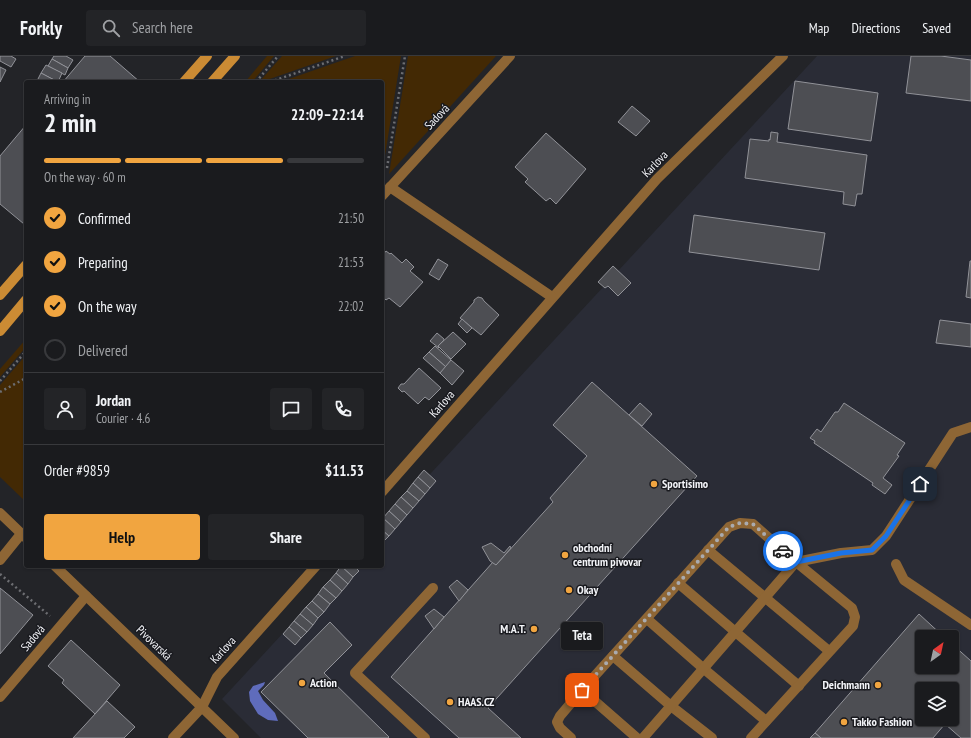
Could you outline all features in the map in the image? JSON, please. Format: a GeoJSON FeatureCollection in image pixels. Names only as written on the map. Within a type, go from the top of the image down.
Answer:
{"type":"FeatureCollection","features":[{"type":"Feature","properties":{"kind":"main road"},"geometry":{"type":"LineString","coordinates":[[186,80],[207,56]]}},
{"type":"Feature","properties":{"kind":"main road"},"geometry":{"type":"LineString","coordinates":[[214,80],[235,56]]}},
{"type":"Feature","properties":{"kind":"main road"},"geometry":{"type":"LineString","coordinates":[[0,295],[24,267]]}},
{"type":"Feature","properties":{"kind":"main road"},"geometry":{"type":"LineString","coordinates":[[0,331],[24,302]]}},
{"type":"Feature","properties":{"kind":"street","name":"Sadová"},"geometry":{"type":"LineString","coordinates":[[384,194],[510,56]]}},
{"type":"Feature","properties":{"kind":"street","name":"Karlova"},"geometry":{"type":"LineString","coordinates":[[384,490],[657,179],[783,56]]}},
{"type":"Feature","properties":{"kind":"street"},"geometry":{"type":"LineString","coordinates":[[390,187],[552,297]]}},
{"type":"Feature","properties":{"kind":"street"},"geometry":{"type":"LineString","coordinates":[[643,738],[796,562],[841,553],[872,550],[886,536],[953,433],[971,427]]}},
{"type":"Feature","properties":{"kind":"street"},"geometry":{"type":"LineString","coordinates":[[0,514],[24,536],[0,560]]}},
{"type":"Feature","properties":{"kind":"street"},"geometry":{"type":"LineString","coordinates":[[571,738],[560,728],[557,722],[560,716],[729,527],[740,523],[753,524],[852,608],[855,617],[853,626],[751,738]]}},
{"type":"Feature","properties":{"kind":"street"},"geometry":{"type":"LineString","coordinates":[[708,550],[830,651]]}},
{"type":"Feature","properties":{"kind":"street"},"geometry":{"type":"LineString","coordinates":[[896,564],[904,580],[971,625]]}},
{"type":"Feature","properties":{"kind":"street","name":"Pivovarská"},"geometry":{"type":"LineString","coordinates":[[57,568],[234,738]]}},
{"type":"Feature","properties":{"kind":"street","name":"Karlova"},"geometry":{"type":"LineString","coordinates":[[173,738],[202,706],[217,677],[314,568]]}},
{"type":"Feature","properties":{"kind":"street"},"geometry":{"type":"LineString","coordinates":[[678,583],[799,686]]}},
{"type":"Feature","properties":{"kind":"street"},"geometry":{"type":"LineString","coordinates":[[425,738],[355,673],[433,588]]}},
{"type":"Feature","properties":{"kind":"street","name":"Sadová"},"geometry":{"type":"LineString","coordinates":[[0,698],[86,596]]}},
{"type":"Feature","properties":{"kind":"street"},"geometry":{"type":"LineString","coordinates":[[647,619],[766,721]]}},
{"type":"Feature","properties":{"kind":"street"},"geometry":{"type":"LineString","coordinates":[[613,656],[671,706],[712,738]]}},
{"type":"Feature","properties":{"kind":"street"},"geometry":{"type":"LineString","coordinates":[[582,690],[637,738]]}},
{"type":"Feature","properties":{"kind":"path"},"geometry":{"type":"LineString","coordinates":[[258,80],[278,56]]}},
{"type":"Feature","properties":{"kind":"path"},"geometry":{"type":"LineString","coordinates":[[276,80],[345,56]]}},
{"type":"Feature","properties":{"kind":"path"},"geometry":{"type":"LineString","coordinates":[[390,187],[385,178],[405,56]]}},
{"type":"Feature","properties":{"kind":"path"},"geometry":{"type":"LineString","coordinates":[[0,382],[24,353]]}},
{"type":"Feature","properties":{"kind":"path"},"geometry":{"type":"LineString","coordinates":[[0,392],[24,379]]}},
{"type":"Feature","properties":{"kind":"path"},"geometry":{"type":"LineString","coordinates":[[0,574],[61,626]]}},
{"type":"Feature","properties":{"kind":"shaded area"},"geometry":{"type":"Polygon","coordinates":[[[267,56],[274,56],[254,80],[247,80],[267,56]]]}},
{"type":"Feature","properties":{"kind":"shaded area"},"geometry":{"type":"Polygon","coordinates":[[[282,56],[336,56],[267,80],[261,80],[282,56]]]}},
{"type":"Feature","properties":{"kind":"shaded area"},"geometry":{"type":"Polygon","coordinates":[[[355,56],[401,56],[384,162],[384,80],[286,80],[355,56]]]}},
{"type":"Feature","properties":{"kind":"shaded area"},"geometry":{"type":"Polygon","coordinates":[[[408,56],[496,56],[389,174],[408,56]]]}},
{"type":"Feature","properties":{"kind":"shaded area"},"geometry":{"type":"Polygon","coordinates":[[[817,56],[971,56],[971,738],[261,738],[222,699],[343,568],[384,568],[384,524],[817,56]]]}},
{"type":"Feature","properties":{"kind":"shaded area"},"geometry":{"type":"Polygon","coordinates":[[[24,341],[24,349],[0,377],[0,369],[24,341]]]}},
{"type":"Feature","properties":{"kind":"shaded area"},"geometry":{"type":"Polygon","coordinates":[[[24,357],[24,500],[0,477],[0,385],[24,357]]]}},
{"type":"Feature","properties":{"kind":"water"},"geometry":{"type":"Polygon","coordinates":[[[265,682],[258,691],[263,700],[275,713],[278,721],[268,720],[258,714],[250,701],[249,692],[253,686],[265,682]]]}},
{"type":"Feature","properties":{"kind":"building"},"geometry":{"type":"Polygon","coordinates":[[[0,56],[11,56],[16,59],[11,67],[0,61],[0,56]]]}},
{"type":"Feature","properties":{"kind":"building"},"geometry":{"type":"Polygon","coordinates":[[[54,56],[66,56],[73,60],[68,68],[52,59],[54,56]]]}},
{"type":"Feature","properties":{"kind":"building"},"geometry":{"type":"Polygon","coordinates":[[[85,56],[110,56],[138,80],[65,80],[85,56]]]}},
{"type":"Feature","properties":{"kind":"building"},"geometry":{"type":"Polygon","coordinates":[[[911,56],[941,56],[971,60],[971,101],[906,93],[911,56]]]}},
{"type":"Feature","properties":{"kind":"building"},"geometry":{"type":"Polygon","coordinates":[[[52,59],[68,68],[65,75],[48,66],[52,59]]]}},
{"type":"Feature","properties":{"kind":"building"},"geometry":{"type":"Polygon","coordinates":[[[46,65],[62,73],[59,80],[54,80],[41,73],[46,65]]]}},
{"type":"Feature","properties":{"kind":"building"},"geometry":{"type":"Polygon","coordinates":[[[0,67],[6,70],[0,82],[0,67]]]}},
{"type":"Feature","properties":{"kind":"building"},"geometry":{"type":"Polygon","coordinates":[[[41,73],[54,80],[38,80],[41,73]]]}},
{"type":"Feature","properties":{"kind":"building"},"geometry":{"type":"Polygon","coordinates":[[[795,81],[878,93],[871,141],[788,129],[795,81]]]}},
{"type":"Feature","properties":{"kind":"building"},"geometry":{"type":"Polygon","coordinates":[[[632,106],[650,121],[636,136],[618,122],[632,106]]]}},
{"type":"Feature","properties":{"kind":"building"},"geometry":{"type":"Polygon","coordinates":[[[24,127],[24,224],[0,204],[0,156],[24,127]]]}},
{"type":"Feature","properties":{"kind":"building"},"geometry":{"type":"Polygon","coordinates":[[[771,132],[778,133],[777,142],[867,155],[862,194],[857,194],[855,206],[843,204],[844,192],[745,178],[750,139],[769,141],[771,132]]]}},
{"type":"Feature","properties":{"kind":"building"},"geometry":{"type":"Polygon","coordinates":[[[546,133],[586,169],[556,204],[550,198],[546,201],[525,182],[528,179],[515,167],[546,133]]]}},
{"type":"Feature","properties":{"kind":"building"},"geometry":{"type":"Polygon","coordinates":[[[694,215],[825,233],[819,270],[689,252],[694,215]]]}},
{"type":"Feature","properties":{"kind":"building"},"geometry":{"type":"Polygon","coordinates":[[[386,251],[390,254],[391,253],[402,263],[406,259],[414,267],[410,271],[423,282],[400,307],[389,298],[386,300],[384,298],[384,254],[386,251]]]}},
{"type":"Feature","properties":{"kind":"building"},"geometry":{"type":"Polygon","coordinates":[[[438,259],[448,265],[439,280],[429,274],[438,259]]]}},
{"type":"Feature","properties":{"kind":"building"},"geometry":{"type":"Polygon","coordinates":[[[971,261],[971,298],[966,297],[971,261]]]}},
{"type":"Feature","properties":{"kind":"building"},"geometry":{"type":"Polygon","coordinates":[[[613,266],[631,283],[618,296],[608,286],[605,288],[598,282],[613,266]]]}},
{"type":"Feature","properties":{"kind":"building"},"geometry":{"type":"Polygon","coordinates":[[[478,297],[482,298],[499,315],[481,335],[460,318],[478,297]]]}},
{"type":"Feature","properties":{"kind":"building"},"geometry":{"type":"Polygon","coordinates":[[[462,319],[472,328],[467,333],[458,324],[462,319]]]}},
{"type":"Feature","properties":{"kind":"building"},"geometry":{"type":"Polygon","coordinates":[[[940,320],[971,324],[971,347],[936,343],[940,320]]]}},
{"type":"Feature","properties":{"kind":"building"},"geometry":{"type":"Polygon","coordinates":[[[453,332],[466,344],[451,359],[438,346],[453,332]]]}},
{"type":"Feature","properties":{"kind":"building"},"geometry":{"type":"Polygon","coordinates":[[[437,333],[444,339],[438,346],[439,348],[430,341],[437,333]]]}},
{"type":"Feature","properties":{"kind":"building"},"geometry":{"type":"Polygon","coordinates":[[[435,346],[451,360],[446,367],[429,352],[435,346]]]}},
{"type":"Feature","properties":{"kind":"building"},"geometry":{"type":"Polygon","coordinates":[[[429,352],[446,367],[440,373],[423,358],[429,352]]]}},
{"type":"Feature","properties":{"kind":"building"},"geometry":{"type":"Polygon","coordinates":[[[451,360],[464,371],[452,385],[440,373],[451,360]]]}},
{"type":"Feature","properties":{"kind":"building"},"geometry":{"type":"Polygon","coordinates":[[[419,368],[441,388],[429,400],[425,397],[418,404],[404,391],[402,392],[398,388],[401,384],[404,384],[419,368]]]}},
{"type":"Feature","properties":{"kind":"building","name":"obchodní centrum pivovar"},"geometry":{"type":"Polygon","coordinates":[[[592,382],[697,476],[488,708],[521,738],[459,738],[391,677],[493,562],[496,565],[553,502],[550,498],[587,456],[553,425],[592,382]]]}},
{"type":"Feature","properties":{"kind":"building"},"geometry":{"type":"Polygon","coordinates":[[[640,403],[652,414],[642,426],[629,415],[640,403]]]}},
{"type":"Feature","properties":{"kind":"building"},"geometry":{"type":"Polygon","coordinates":[[[844,403],[905,443],[897,455],[899,456],[883,478],[892,485],[885,494],[872,485],[873,483],[814,443],[815,441],[810,438],[817,429],[821,432],[835,412],[838,412],[844,403]]]}},
{"type":"Feature","properties":{"kind":"building"},"geometry":{"type":"Polygon","coordinates":[[[424,470],[436,481],[430,488],[418,477],[424,470]]]}},
{"type":"Feature","properties":{"kind":"building"},"geometry":{"type":"Polygon","coordinates":[[[418,477],[430,488],[425,494],[413,483],[418,477]]]}},
{"type":"Feature","properties":{"kind":"building"},"geometry":{"type":"Polygon","coordinates":[[[413,483],[425,494],[419,501],[407,491],[413,483]]]}},
{"type":"Feature","properties":{"kind":"building"},"geometry":{"type":"Polygon","coordinates":[[[407,491],[419,501],[413,508],[401,497],[407,491]]]}},
{"type":"Feature","properties":{"kind":"building"},"geometry":{"type":"Polygon","coordinates":[[[401,497],[413,508],[407,515],[395,504],[401,497]]]}},
{"type":"Feature","properties":{"kind":"building"},"geometry":{"type":"Polygon","coordinates":[[[395,504],[407,515],[401,522],[389,511],[395,504]]]}},
{"type":"Feature","properties":{"kind":"building"},"geometry":{"type":"Polygon","coordinates":[[[389,511],[401,522],[395,529],[384,519],[389,511]]]}},
{"type":"Feature","properties":{"kind":"building"},"geometry":{"type":"Polygon","coordinates":[[[384,519],[395,529],[389,536],[384,532],[384,519]]]}},
{"type":"Feature","properties":{"kind":"building"},"geometry":{"type":"Polygon","coordinates":[[[384,532],[389,536],[384,541],[384,532]]]}},
{"type":"Feature","properties":{"kind":"building"},"geometry":{"type":"Polygon","coordinates":[[[491,543],[504,553],[510,546],[511,548],[496,565],[490,561],[482,547],[491,543]]]}},
{"type":"Feature","properties":{"kind":"building"},"geometry":{"type":"Polygon","coordinates":[[[340,568],[343,568],[353,577],[348,584],[336,573],[340,568]]]}},
{"type":"Feature","properties":{"kind":"building"},"geometry":{"type":"Polygon","coordinates":[[[343,568],[356,568],[359,571],[353,577],[343,568]]]}},
{"type":"Feature","properties":{"kind":"building"},"geometry":{"type":"Polygon","coordinates":[[[336,573],[348,584],[342,591],[330,580],[336,573]]]}},
{"type":"Feature","properties":{"kind":"building"},"geometry":{"type":"Polygon","coordinates":[[[330,580],[342,591],[336,598],[323,587],[330,580]]]}},
{"type":"Feature","properties":{"kind":"building"},"geometry":{"type":"Polygon","coordinates":[[[457,580],[468,590],[459,601],[449,587],[457,580]]]}},
{"type":"Feature","properties":{"kind":"building"},"geometry":{"type":"Polygon","coordinates":[[[323,587],[336,598],[330,604],[318,594],[323,587]]]}},
{"type":"Feature","properties":{"kind":"building"},"geometry":{"type":"Polygon","coordinates":[[[0,588],[33,615],[0,654],[0,588]]]}},
{"type":"Feature","properties":{"kind":"building"},"geometry":{"type":"Polygon","coordinates":[[[318,594],[330,604],[324,612],[312,601],[318,594]]]}},
{"type":"Feature","properties":{"kind":"building"},"geometry":{"type":"Polygon","coordinates":[[[312,601],[324,612],[318,618],[306,607],[312,601]]]}},
{"type":"Feature","properties":{"kind":"building"},"geometry":{"type":"Polygon","coordinates":[[[306,607],[318,618],[313,625],[300,614],[306,607]]]}},
{"type":"Feature","properties":{"kind":"building"},"geometry":{"type":"Polygon","coordinates":[[[434,609],[444,617],[434,629],[425,616],[434,609]]]}},
{"type":"Feature","properties":{"kind":"building"},"geometry":{"type":"Polygon","coordinates":[[[300,614],[313,625],[307,632],[294,621],[300,614]]]}},
{"type":"Feature","properties":{"kind":"building"},"geometry":{"type":"Polygon","coordinates":[[[919,614],[936,630],[915,630],[915,674],[959,674],[959,650],[971,661],[971,738],[961,738],[947,726],[959,726],[959,682],[915,682],[915,726],[943,726],[933,738],[821,738],[815,733],[919,614]]]}},
{"type":"Feature","properties":{"kind":"building"},"geometry":{"type":"Polygon","coordinates":[[[294,621],[307,632],[301,638],[289,627],[294,621]]]}},
{"type":"Feature","properties":{"kind":"building","name":"Action"},"geometry":{"type":"Polygon","coordinates":[[[330,622],[352,645],[324,673],[389,737],[388,738],[308,738],[261,692],[330,622]]]}},
{"type":"Feature","properties":{"kind":"building"},"geometry":{"type":"Polygon","coordinates":[[[289,627],[301,638],[295,645],[283,634],[289,627]]]}},
{"type":"Feature","properties":{"kind":"building"},"geometry":{"type":"Polygon","coordinates":[[[71,640],[120,685],[95,714],[62,683],[64,680],[48,666],[71,640]]]}},
{"type":"Feature","properties":{"kind":"building"},"geometry":{"type":"Polygon","coordinates":[[[107,701],[135,727],[124,738],[73,738],[107,701]]]}},
{"type":"Feature","properties":{"kind":"building"},"geometry":{"type":"Polygon","coordinates":[[[815,733],[821,738],[810,738],[815,733]]]}},
{"type":"Feature","properties":{"kind":"way so far"},"geometry":{"type":"LineString","coordinates":[[582,690],[729,527],[740,523],[753,524],[783,551]]}},
{"type":"Feature","properties":{"kind":"place","name":"Sportisimo"},"geometry":{"type":"Point","coordinates":[654,484]}},
{"type":"Feature","properties":{"kind":"place","name":"obchodní centrum pivovar"},"geometry":{"type":"Point","coordinates":[565,555]}},
{"type":"Feature","properties":{"kind":"place","name":"Okay"},"geometry":{"type":"Point","coordinates":[569,590]}},
{"type":"Feature","properties":{"kind":"place","name":"M.A.T."},"geometry":{"type":"Point","coordinates":[534,629]}},
{"type":"Feature","properties":{"kind":"place","name":"Action"},"geometry":{"type":"Point","coordinates":[302,683]}},
{"type":"Feature","properties":{"kind":"place","name":"Deichmann"},"geometry":{"type":"Point","coordinates":[878,685]}},
{"type":"Feature","properties":{"kind":"place","name":"Teta"},"geometry":{"type":"Point","coordinates":[582,690]}},
{"type":"Feature","properties":{"kind":"place","name":"HAAS.CZ"},"geometry":{"type":"Point","coordinates":[450,702]}},
{"type":"Feature","properties":{"kind":"place","name":"Takko Fashion"},"geometry":{"type":"Point","coordinates":[844,722]}},
{"type":"Feature","properties":{"kind":"route"},"geometry":{"type":"LineString","coordinates":[[783,551],[796,562],[841,553],[872,550],[886,536],[920,484]]}}]}
